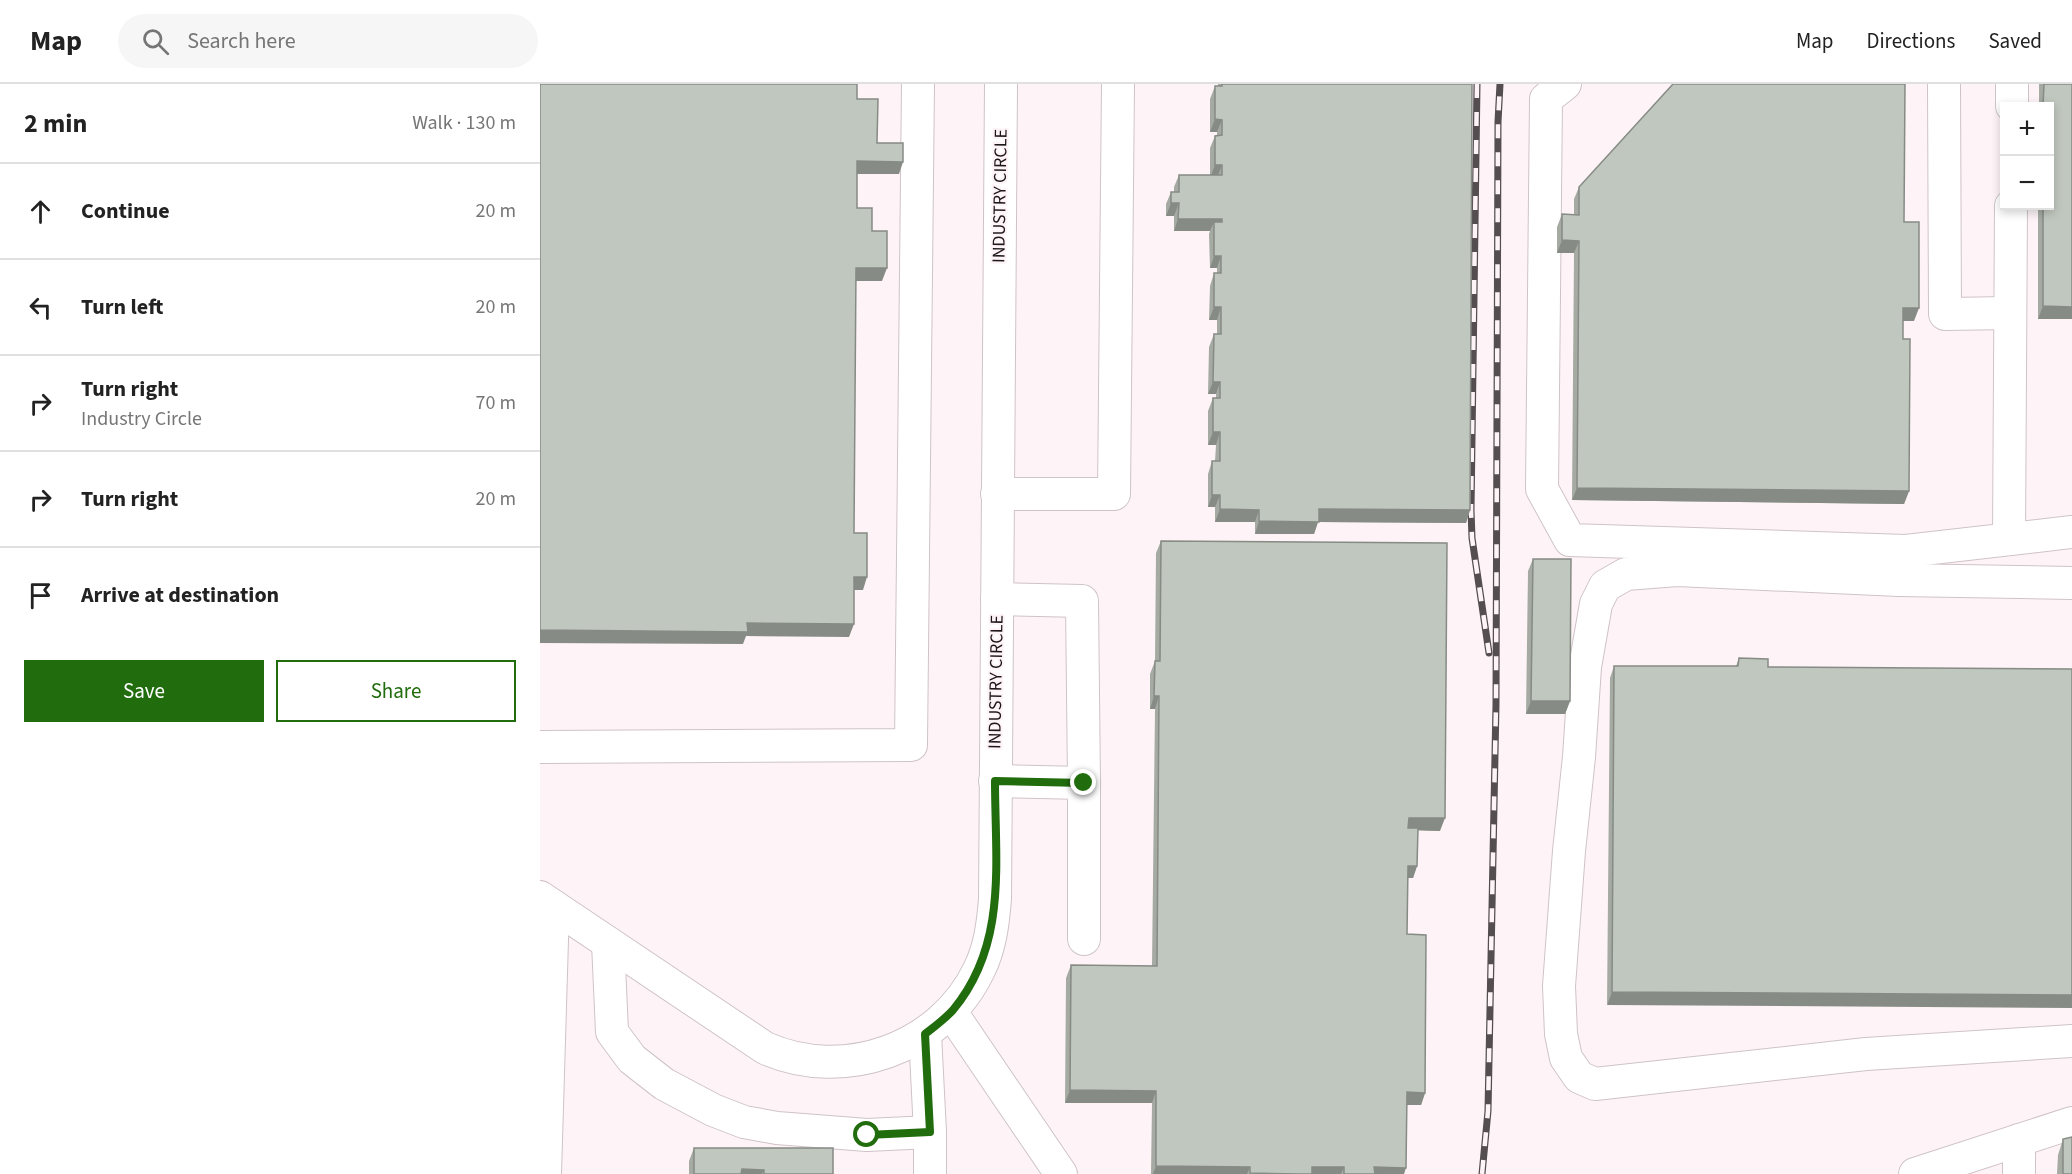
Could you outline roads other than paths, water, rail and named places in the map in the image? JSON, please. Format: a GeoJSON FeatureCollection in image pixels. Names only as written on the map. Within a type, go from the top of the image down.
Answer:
{"type":"FeatureCollection","features":[{"type":"Feature","properties":{"kind":"street"},"geometry":{"type":"LineString","coordinates":[[540,747],[911,745],[918,84]]}},
{"type":"Feature","properties":{"kind":"street","name":"INDUSTRY CIRCLE"},"geometry":{"type":"LineString","coordinates":[[547,901],[765,1048],[783,1056],[827,1063],[849,1062],[890,1051],[925,1034],[951,1012],[966,993],[979,970],[992,930],[995,899],[1001,84]]}},
{"type":"Feature","properties":{"kind":"street"},"geometry":{"type":"LineString","coordinates":[[997,494],[1114,494],[1118,84]]}},
{"type":"Feature","properties":{"kind":"street"},"geometry":{"type":"LineString","coordinates":[[1565,84],[1546,99],[1542,489],[1570,540],[1906,551],[2072,532]]}},
{"type":"Feature","properties":{"kind":"street"},"geometry":{"type":"LineString","coordinates":[[1944,84],[1945,314],[2010,313]]}},
{"type":"Feature","properties":{"kind":"street"},"geometry":{"type":"LineString","coordinates":[[2012,84],[2012,102]]}},
{"type":"Feature","properties":{"kind":"street"},"geometry":{"type":"LineString","coordinates":[[2009,539],[2011,210]]}},
{"type":"Feature","properties":{"kind":"street"},"geometry":{"type":"LineString","coordinates":[[2072,584],[1899,580],[1677,570],[1626,574],[1605,586],[1596,604],[1585,667],[1559,986],[1561,1034],[1566,1058],[1579,1077],[1594,1084],[1866,1054],[2072,1041]]}},
{"type":"Feature","properties":{"kind":"street"},"geometry":{"type":"LineString","coordinates":[[998,599],[1082,601],[1084,939]]}},
{"type":"Feature","properties":{"kind":"street"},"geometry":{"type":"LineString","coordinates":[[995,781],[1084,783]]}},
{"type":"Feature","properties":{"kind":"street"},"geometry":{"type":"LineString","coordinates":[[545,1174],[547,901]]}},
{"type":"Feature","properties":{"kind":"street"},"geometry":{"type":"LineString","coordinates":[[608,943],[612,1032],[632,1059],[664,1084],[713,1110],[744,1122],[777,1128],[867,1135],[930,1132]]}},
{"type":"Feature","properties":{"kind":"street"},"geometry":{"type":"LineString","coordinates":[[951,1012],[1061,1174]]}},
{"type":"Feature","properties":{"kind":"street"},"geometry":{"type":"LineString","coordinates":[[925,1034],[930,1174]]}},
{"type":"Feature","properties":{"kind":"street"},"geometry":{"type":"LineString","coordinates":[[1915,1174],[2072,1123]]}},
{"type":"Feature","properties":{"kind":"street"},"geometry":{"type":"LineString","coordinates":[[2019,1140],[2019,1174]]}},
{"type":"Feature","properties":{"kind":"railway"},"geometry":{"type":"LineString","coordinates":[[1477,84],[1471,510],[1472,538],[1489,653]]}},
{"type":"Feature","properties":{"kind":"railway"},"geometry":{"type":"LineString","coordinates":[[1482,1174],[1488,1111],[1496,704],[1500,84]]}}]}
